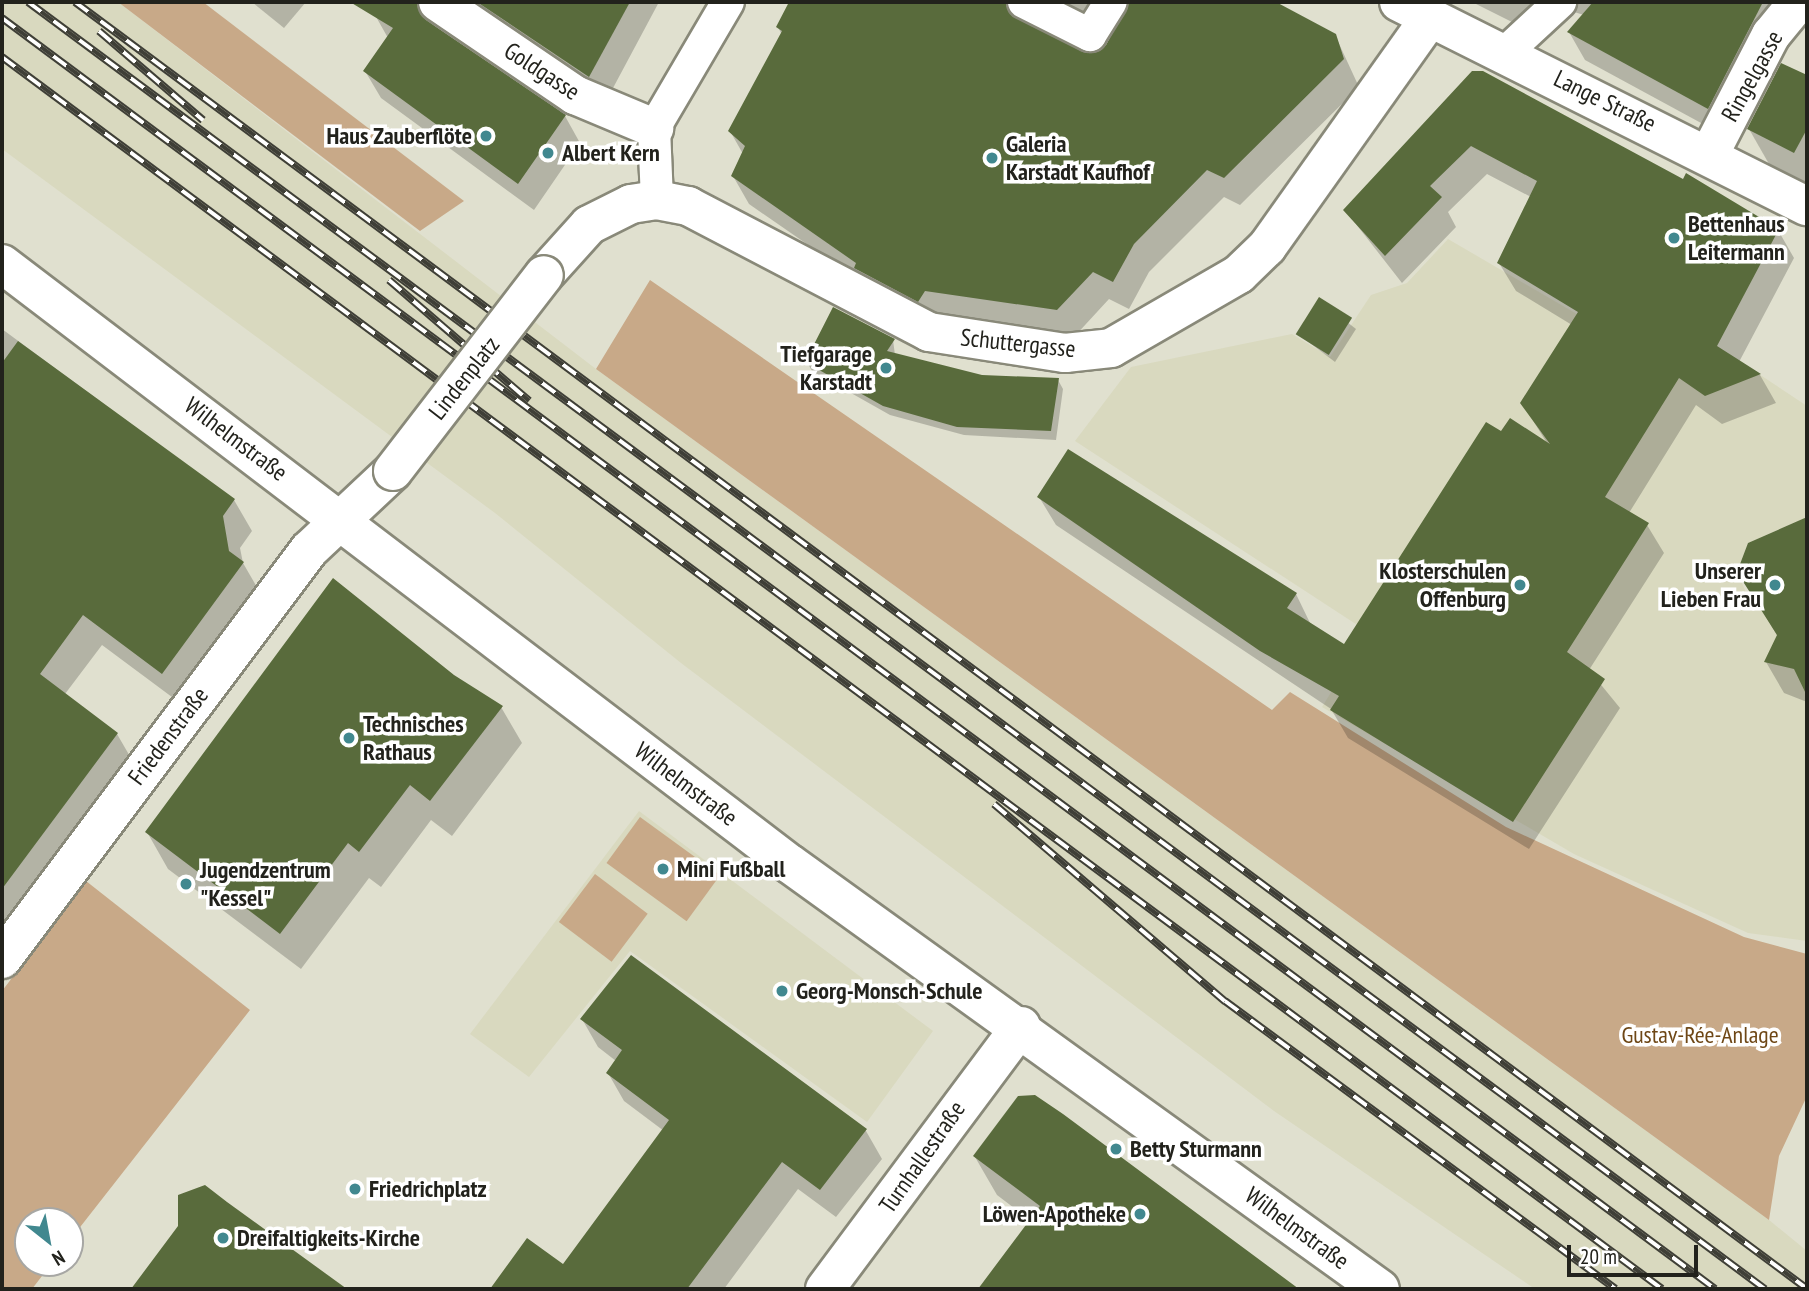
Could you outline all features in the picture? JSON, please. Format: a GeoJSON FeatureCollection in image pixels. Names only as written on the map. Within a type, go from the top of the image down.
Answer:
{"type":"FeatureCollection","features":[{"type":"Feature","properties":{"kind":"street","name":"Goldgasse"},"geometry":{"type":"LineString","coordinates":[[438,2],[575,95],[654,128]]}},
{"type":"Feature","properties":{"kind":"street"},"geometry":{"type":"LineString","coordinates":[[656,200],[654,128],[728,2]]}},
{"type":"Feature","properties":{"kind":"street"},"geometry":{"type":"LineString","coordinates":[[1024,2],[1090,35],[1111,2]]}},
{"type":"Feature","properties":{"kind":"street"},"geometry":{"type":"LineString","coordinates":[[1506,52],[1560,2]]}},
{"type":"Feature","properties":{"kind":"street","name":"Ringelgasse"},"geometry":{"type":"LineString","coordinates":[[1710,153],[1771,35],[1798,2]]}},
{"type":"Feature","properties":{"kind":"street","name":"Lange Straße"},"geometry":{"type":"LineString","coordinates":[[1415,10],[1710,153],[1807,206]]}},
{"type":"Feature","properties":{"kind":"street","name":"Schuttergasse"},"geometry":{"type":"LineString","coordinates":[[548,269],[589,225],[631,204],[656,200],[688,206],[929,332],[1065,353],[1111,348],[1239,274],[1267,247],[1415,10]]}},
{"type":"Feature","properties":{"kind":"street","name":"Wilhelmstraße"},"geometry":{"type":"LineString","coordinates":[[2,264],[790,864],[1021,1026],[1380,1289]]}},
{"type":"Feature","properties":{"kind":"street","name":"Lindenplatz"},"geometry":{"type":"LineString","coordinates":[[344,522],[383,481],[548,269]]}},
{"type":"Feature","properties":{"kind":"street","name":"Friedenstraße"},"geometry":{"type":"LineString","coordinates":[[2,959],[309,550],[344,522]]}},
{"type":"Feature","properties":{"kind":"street","name":"Turnhallestraße"},"geometry":{"type":"LineString","coordinates":[[825,1289],[1021,1026]]}},
{"type":"Feature","properties":{"kind":"shaded area"},"geometry":{"type":"Polygon","coordinates":[[[2,2],[118,2],[596,369],[1769,1220],[1807,1251],[1807,1289],[1535,1289],[1274,1111],[681,663],[495,513],[2,149],[2,2]]]}},
{"type":"Feature","properties":{"kind":"shaded area","name":"Klosterschulen Offenburg"},"geometry":{"type":"Polygon","coordinates":[[[1448,239],[1606,331],[1706,339],[1807,406],[1807,517],[1748,543],[1737,572],[1749,599],[1771,606],[1775,632],[1807,618],[1807,941],[1748,933],[1574,854],[1322,707],[1368,632],[1075,441],[1131,367],[1292,334],[1330,357],[1371,295],[1407,283],[1448,239]]]}},
{"type":"Feature","properties":{"kind":"shaded area","name":"Georg-Monsch-Schule"},"geometry":{"type":"Polygon","coordinates":[[[639,811],[933,1031],[867,1122],[630,951],[529,1077],[470,1034],[639,811]]]}},
{"type":"Feature","properties":{"kind":"green space"},"geometry":{"type":"Polygon","coordinates":[[[118,2],[203,2],[464,201],[420,231],[118,2]]]}},
{"type":"Feature","properties":{"kind":"green space","name":"Gustav-Rée-Anlage"},"geometry":{"type":"Polygon","coordinates":[[[650,280],[1272,710],[1290,692],[1506,827],[1744,937],[1807,954],[1807,1096],[1779,1156],[1769,1220],[596,369],[650,280]]]}},
{"type":"Feature","properties":{"kind":"green space","name":"Mini Fußball"},"geometry":{"type":"Polygon","coordinates":[[[640,817],[720,875],[687,921],[606,863],[640,817]]]}},
{"type":"Feature","properties":{"kind":"green space"},"geometry":{"type":"Polygon","coordinates":[[[595,874],[648,914],[612,962],[559,922],[595,874]]]}},
{"type":"Feature","properties":{"kind":"green space"},"geometry":{"type":"Polygon","coordinates":[[[86,881],[250,1010],[84,1222],[84,1207],[14,1207],[14,1277],[41,1277],[32,1289],[2,1289],[2,991],[86,881]]]}},
{"type":"Feature","properties":{"kind":"building"},"geometry":{"type":"Polygon","coordinates":[[[350,2],[416,2],[426,20],[566,115],[518,184],[363,71],[393,28],[350,2]]]}},
{"type":"Feature","properties":{"kind":"building"},"geometry":{"type":"Polygon","coordinates":[[[477,2],[630,2],[589,77],[477,2]]]}},
{"type":"Feature","properties":{"kind":"building","name":"Galeria Karstadt Kaufhof"},"geometry":{"type":"Polygon","coordinates":[[[789,2],[1006,2],[1016,18],[1090,53],[1106,45],[1129,2],[1276,2],[1336,34],[1344,59],[1224,178],[1207,170],[1134,244],[1113,282],[1093,272],[1057,310],[925,291],[918,302],[854,268],[856,263],[731,176],[745,146],[728,131],[782,31],[776,27],[789,2]]]}},
{"type":"Feature","properties":{"kind":"building"},"geometry":{"type":"Polygon","coordinates":[[[1593,2],[1763,2],[1708,109],[1567,32],[1593,2]]]}},
{"type":"Feature","properties":{"kind":"building"},"geometry":{"type":"Polygon","coordinates":[[[1781,63],[1807,75],[1807,129],[1794,153],[1747,129],[1781,63]]]}},
{"type":"Feature","properties":{"kind":"building"},"geometry":{"type":"Polygon","coordinates":[[[1472,71],[1483,71],[1683,179],[1686,173],[1779,229],[1717,346],[1761,374],[1705,396],[1679,378],[1605,497],[1649,523],[1567,652],[1605,679],[1513,822],[1330,710],[1339,696],[1260,651],[1037,497],[1068,449],[1297,593],[1287,608],[1344,644],[1486,422],[1501,431],[1510,418],[1550,444],[1520,403],[1578,312],[1497,263],[1537,181],[1471,146],[1430,186],[1442,197],[1385,256],[1343,210],[1472,71]]]}},
{"type":"Feature","properties":{"kind":"building"},"geometry":{"type":"Polygon","coordinates":[[[1319,297],[1352,318],[1329,355],[1296,334],[1319,297]]]}},
{"type":"Feature","properties":{"kind":"building","name":"Tiefgarage Karstadt"},"geometry":{"type":"Polygon","coordinates":[[[833,307],[895,339],[887,351],[982,375],[1059,378],[1051,431],[957,427],[883,406],[805,362],[833,307]]]}},
{"type":"Feature","properties":{"kind":"building"},"geometry":{"type":"Polygon","coordinates":[[[18,341],[235,499],[223,516],[229,551],[244,562],[162,674],[83,615],[40,674],[118,733],[2,889],[2,363],[18,341]]]}},
{"type":"Feature","properties":{"kind":"building","name":"Unserer Lieben Frau"},"geometry":{"type":"Polygon","coordinates":[[[1807,517],[1807,696],[1794,669],[1764,662],[1777,635],[1737,572],[1748,543],[1807,517]]]}},
{"type":"Feature","properties":{"kind":"building","name":"Technisches Rathaus"},"geometry":{"type":"Polygon","coordinates":[[[333,578],[454,675],[503,706],[430,801],[410,785],[359,852],[348,843],[280,934],[145,832],[333,578]]]}},
{"type":"Feature","properties":{"kind":"building","name":"Georg-Monsch-Schule"},"geometry":{"type":"Polygon","coordinates":[[[631,955],[867,1129],[820,1190],[782,1162],[687,1289],[490,1289],[527,1238],[563,1264],[669,1120],[606,1073],[622,1050],[580,1019],[631,955]]]}},
{"type":"Feature","properties":{"kind":"building"},"geometry":{"type":"Polygon","coordinates":[[[1035,1095],[1299,1289],[978,1289],[1040,1206],[973,1156],[1018,1096],[1035,1095]]]}},
{"type":"Feature","properties":{"kind":"building","name":"Dreifaltigkeits-Kirche"},"geometry":{"type":"Polygon","coordinates":[[[205,1185],[347,1289],[131,1289],[178,1226],[178,1195],[205,1185]]]}},
{"type":"Feature","properties":{"kind":"railway"},"geometry":{"type":"LineString","coordinates":[[28,2],[1765,1289]]}},
{"type":"Feature","properties":{"kind":"railway"},"geometry":{"type":"LineString","coordinates":[[75,2],[1807,1289]]}},
{"type":"Feature","properties":{"kind":"railway"},"geometry":{"type":"LineString","coordinates":[[2,18],[1715,1289]]}},
{"type":"Feature","properties":{"kind":"railway"},"geometry":{"type":"LineString","coordinates":[[99,31],[203,120]]}},
{"type":"Feature","properties":{"kind":"railway"},"geometry":{"type":"LineString","coordinates":[[2,57],[1662,1289]]}},
{"type":"Feature","properties":{"kind":"railway"},"geometry":{"type":"LineString","coordinates":[[389,280],[529,401]]}},
{"type":"Feature","properties":{"kind":"railway"},"geometry":{"type":"LineString","coordinates":[[994,804],[1225,1001],[1615,1289]]}},
{"type":"Feature","properties":{"kind":"place","name":"Haus Zauberflöte"},"geometry":{"type":"Point","coordinates":[486,136]}},
{"type":"Feature","properties":{"kind":"place","name":"Albert Kern"},"geometry":{"type":"Point","coordinates":[548,153]}},
{"type":"Feature","properties":{"kind":"place","name":"Galeria Karstadt Kaufhof"},"geometry":{"type":"Point","coordinates":[992,158]}},
{"type":"Feature","properties":{"kind":"place","name":"Bettenhaus Leitermann"},"geometry":{"type":"Point","coordinates":[1674,238]}},
{"type":"Feature","properties":{"kind":"place","name":"Tiefgarage Karstadt"},"geometry":{"type":"Point","coordinates":[886,368]}},
{"type":"Feature","properties":{"kind":"place","name":"Klosterschulen Offenburg"},"geometry":{"type":"Point","coordinates":[1520,585]}},
{"type":"Feature","properties":{"kind":"place","name":"Unserer Lieben Frau"},"geometry":{"type":"Point","coordinates":[1775,585]}},
{"type":"Feature","properties":{"kind":"place","name":"Technisches Rathaus"},"geometry":{"type":"Point","coordinates":[349,738]}},
{"type":"Feature","properties":{"kind":"place","name":"Mini Fußball"},"geometry":{"type":"Point","coordinates":[663,869]}},
{"type":"Feature","properties":{"kind":"place","name":"Jugendzentrum \"Kessel\""},"geometry":{"type":"Point","coordinates":[186,884]}},
{"type":"Feature","properties":{"kind":"place","name":"Georg-Monsch-Schule"},"geometry":{"type":"Point","coordinates":[782,991]}},
{"type":"Feature","properties":{"kind":"place","name":"Betty Sturmann"},"geometry":{"type":"Point","coordinates":[1116,1149]}},
{"type":"Feature","properties":{"kind":"place","name":"Friedrichplatz"},"geometry":{"type":"Point","coordinates":[355,1189]}},
{"type":"Feature","properties":{"kind":"place","name":"Löwen-Apotheke"},"geometry":{"type":"Point","coordinates":[1140,1214]}},
{"type":"Feature","properties":{"kind":"place","name":"Dreifaltigkeits-Kirche"},"geometry":{"type":"Point","coordinates":[223,1238]}}]}
